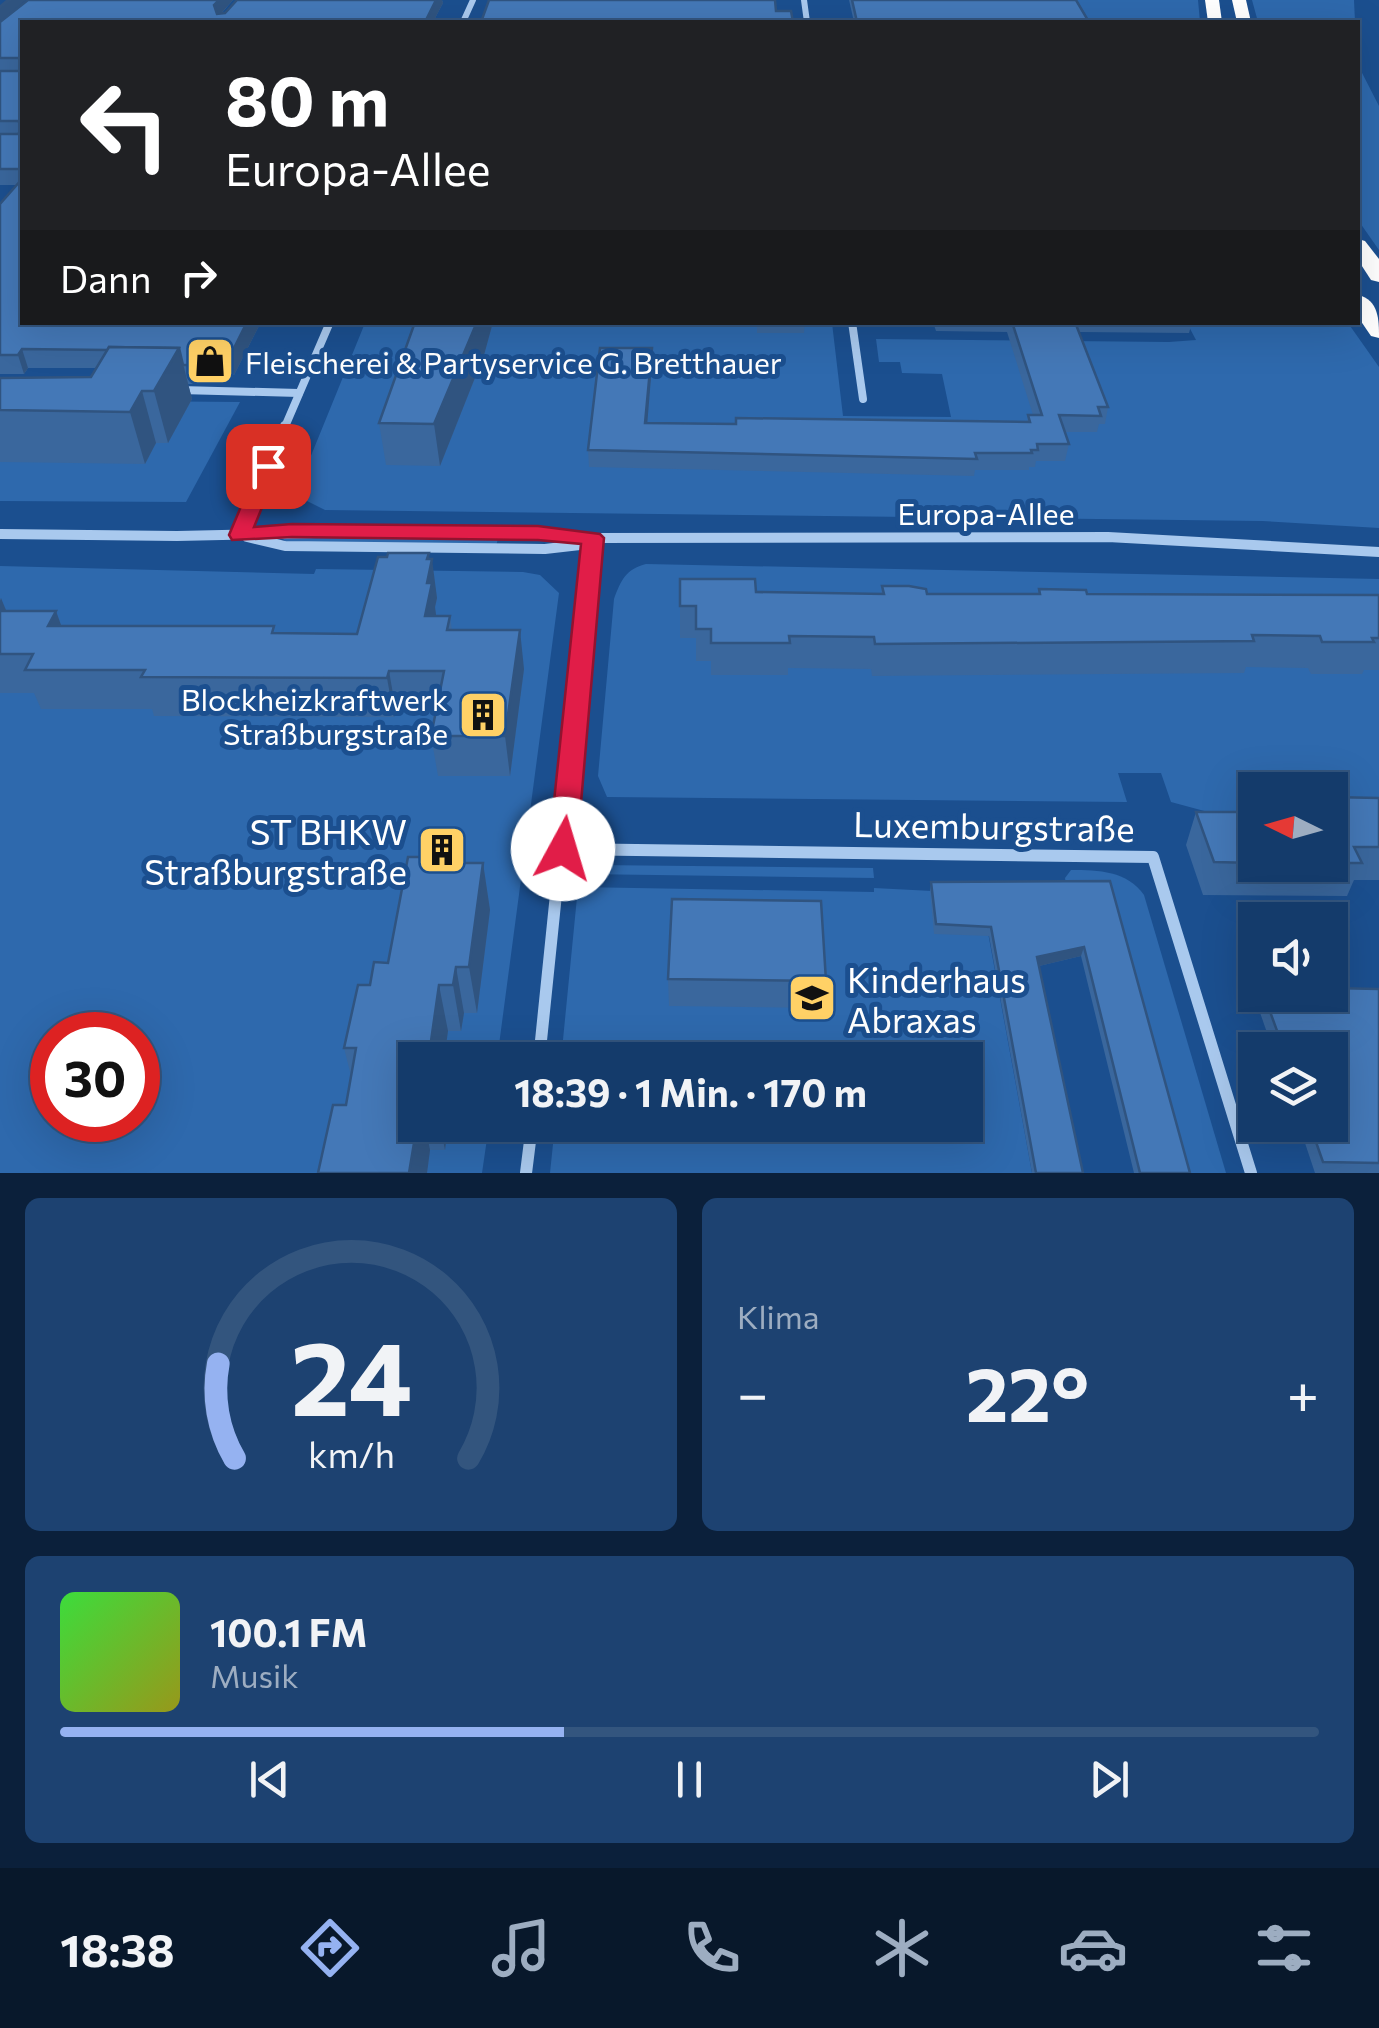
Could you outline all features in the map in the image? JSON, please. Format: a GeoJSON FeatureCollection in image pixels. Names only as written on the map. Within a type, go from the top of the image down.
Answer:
{"type":"FeatureCollection","features":[{"type":"Feature","properties":{"kind":"highway"},"geometry":{"type":"LineString","coordinates":[[1360,248],[1379,275]]}},
{"type":"Feature","properties":{"kind":"highway"},"geometry":{"type":"LineString","coordinates":[[1360,305],[1379,331]]}},
{"type":"Feature","properties":{"kind":"street"},"geometry":{"type":"LineString","coordinates":[[240,535],[329,325]]}},
{"type":"Feature","properties":{"kind":"street"},"geometry":{"type":"LineString","coordinates":[[852,325],[863,398]]}},
{"type":"Feature","properties":{"kind":"street"},"geometry":{"type":"LineString","coordinates":[[160,390],[299,392]]}},
{"type":"Feature","properties":{"kind":"street","name":"Europa-Allee"},"geometry":{"type":"LineString","coordinates":[[0,534],[240,535],[285,546],[525,549],[561,548],[593,538],[1108,537],[1379,552]]}},
{"type":"Feature","properties":{"kind":"street"},"geometry":{"type":"LineString","coordinates":[[541,1042],[593,538]]}},
{"type":"Feature","properties":{"kind":"street","name":"Luxemburgstraße"},"geometry":{"type":"LineString","coordinates":[[563,849],[1153,857],[1250,1173]]}},
{"type":"Feature","properties":{"kind":"street"},"geometry":{"type":"LineString","coordinates":[[526,1173],[530,1142]]}},
{"type":"Feature","properties":{"kind":"shaded area"},"geometry":{"type":"Polygon","coordinates":[[[1068,0],[1198,0],[1200,20],[1080,20],[1068,0]]]}},
{"type":"Feature","properties":{"kind":"shaded area"},"geometry":{"type":"Polygon","coordinates":[[[1252,0],[1354,0],[1355,20],[1257,20],[1252,0]]]}},
{"type":"Feature","properties":{"kind":"shaded area"},"geometry":{"type":"Polygon","coordinates":[[[1360,69],[1379,106],[1379,250],[1360,223],[1360,69]]]}},
{"type":"Feature","properties":{"kind":"shaded area"},"geometry":{"type":"Polygon","coordinates":[[[364,325],[832,325],[843,416],[951,417],[942,374],[902,373],[900,362],[879,362],[876,339],[1169,342],[1196,340],[1188,325],[1349,325],[1379,367],[1379,528],[1262,521],[325,510],[295,495],[364,325]]]}},
{"type":"Feature","properties":{"kind":"shaded area"},"geometry":{"type":"Polygon","coordinates":[[[0,400],[240,402],[186,502],[0,501],[0,400]]]}},
{"type":"Feature","properties":{"kind":"shaded area"},"geometry":{"type":"Polygon","coordinates":[[[499,533],[496,547],[283,539],[286,535],[499,533]]]}},
{"type":"Feature","properties":{"kind":"shaded area"},"geometry":{"type":"Polygon","coordinates":[[[646,564],[1379,579],[1379,820],[1348,820],[1348,772],[1238,772],[1238,819],[1171,802],[1161,773],[1118,773],[1127,802],[607,797],[598,776],[614,599],[625,576],[646,564]]]}},
{"type":"Feature","properties":{"kind":"shaded area"},"geometry":{"type":"Polygon","coordinates":[[[0,566],[314,574],[316,569],[523,572],[540,575],[559,593],[499,1042],[398,1042],[398,1142],[487,1142],[482,1173],[0,1173],[0,566]]]}},
{"type":"Feature","properties":{"kind":"shaded area"},"geometry":{"type":"Polygon","coordinates":[[[595,865],[873,868],[874,878],[582,874],[595,865]]]}},
{"type":"Feature","properties":{"kind":"shaded area"},"geometry":{"type":"Polygon","coordinates":[[[1071,870],[1121,877],[1144,895],[1226,1173],[1184,1173],[1067,890],[1065,878],[1071,870]]]}},
{"type":"Feature","properties":{"kind":"shaded area","name":"Kinderhaus Abraxas"},"geometry":{"type":"Polygon","coordinates":[[[578,887],[874,892],[874,888],[971,893],[980,889],[1032,1173],[550,1173],[553,1142],[983,1142],[983,1042],[563,1042],[578,887]]]}},
{"type":"Feature","properties":{"kind":"building"},"geometry":{"type":"Polygon","coordinates":[[[28,0],[219,0],[214,5],[217,14],[225,13],[237,0],[436,0],[426,20],[20,20],[20,58],[0,58],[0,22],[28,0]]]}},
{"type":"Feature","properties":{"kind":"building"},"geometry":{"type":"Polygon","coordinates":[[[489,0],[775,0],[776,11],[791,11],[793,20],[482,20],[489,0]]]}},
{"type":"Feature","properties":{"kind":"building"},"geometry":{"type":"Polygon","coordinates":[[[852,0],[1076,0],[1088,20],[857,20],[852,0]]]}},
{"type":"Feature","properties":{"kind":"building"},"geometry":{"type":"Polygon","coordinates":[[[0,71],[18,71],[20,124],[0,121],[0,71]]]}},
{"type":"Feature","properties":{"kind":"building"},"geometry":{"type":"Polygon","coordinates":[[[0,134],[18,134],[20,169],[0,169],[0,134]]]}},
{"type":"Feature","properties":{"kind":"building"},"geometry":{"type":"Polygon","coordinates":[[[20,181],[20,325],[246,325],[230,356],[200,356],[195,365],[183,365],[179,348],[22,349],[18,355],[0,355],[0,204],[20,181]]]}},
{"type":"Feature","properties":{"kind":"building"},"geometry":{"type":"Polygon","coordinates":[[[414,325],[476,325],[434,424],[379,423],[414,325]]]}},
{"type":"Feature","properties":{"kind":"building"},"geometry":{"type":"Polygon","coordinates":[[[1013,325],[1076,325],[1108,407],[1098,407],[1101,416],[1059,415],[1069,444],[1037,444],[1038,450],[1031,450],[1032,453],[975,453],[977,459],[588,450],[600,348],[652,348],[645,423],[736,424],[736,418],[1030,422],[1028,415],[1042,415],[1013,325]]]}},
{"type":"Feature","properties":{"kind":"building"},"geometry":{"type":"Polygon","coordinates":[[[109,347],[179,348],[154,391],[142,391],[130,412],[0,410],[0,378],[91,377],[109,347]]]}},
{"type":"Feature","properties":{"kind":"building"},"geometry":{"type":"Polygon","coordinates":[[[388,553],[429,553],[427,559],[432,559],[427,583],[432,583],[425,616],[450,616],[447,630],[520,630],[505,736],[431,736],[444,671],[389,671],[387,678],[141,677],[145,670],[25,670],[33,654],[0,654],[0,611],[56,611],[48,626],[274,626],[272,633],[357,634],[378,557],[387,557],[388,553]]]}},
{"type":"Feature","properties":{"kind":"building"},"geometry":{"type":"Polygon","coordinates":[[[680,579],[755,579],[756,592],[884,594],[882,586],[909,586],[926,589],[927,594],[1040,594],[1039,589],[1086,590],[1087,594],[1379,595],[1379,638],[1372,638],[1374,642],[1322,642],[1320,636],[1252,635],[1254,641],[875,644],[874,637],[789,636],[790,643],[711,643],[711,629],[696,629],[696,606],[680,606],[680,579]]]}},
{"type":"Feature","properties":{"kind":"building"},"geometry":{"type":"Polygon","coordinates":[[[1348,797],[1379,798],[1379,847],[1354,847],[1362,863],[1348,863],[1348,797]]]}},
{"type":"Feature","properties":{"kind":"building"},"geometry":{"type":"Polygon","coordinates":[[[1196,812],[1238,812],[1238,863],[1214,862],[1196,812]]]}},
{"type":"Feature","properties":{"kind":"building"},"geometry":{"type":"Polygon","coordinates":[[[408,857],[445,857],[444,863],[483,863],[469,967],[456,967],[453,985],[439,985],[431,1042],[398,1042],[398,1142],[414,1142],[409,1173],[318,1173],[333,1105],[346,1105],[356,1048],[344,1048],[358,985],[370,985],[374,962],[388,963],[408,857]]]}},
{"type":"Feature","properties":{"kind":"building"},"geometry":{"type":"Polygon","coordinates":[[[1110,881],[1190,1173],[1140,1173],[1084,947],[1037,957],[1083,1173],[1036,1173],[991,927],[936,924],[931,882],[1110,881]]]}},
{"type":"Feature","properties":{"kind":"building"},"geometry":{"type":"Polygon","coordinates":[[[672,899],[821,901],[826,981],[668,979],[672,899]]]}},
{"type":"Feature","properties":{"kind":"building"},"geometry":{"type":"Polygon","coordinates":[[[1348,988],[1379,989],[1379,1163],[1323,1162],[1316,1142],[1348,1142],[1348,1032],[1277,1032],[1270,1012],[1348,1012],[1348,988]]]}},
{"type":"Feature","properties":{"kind":"place","name":"Fleischerei & Partyservice G. Bretthauer"},"geometry":{"type":"Point","coordinates":[210,361]}},
{"type":"Feature","properties":{"kind":"place","name":"Blockheizkraftwerk Straßburgstraße"},"geometry":{"type":"Point","coordinates":[483,715]}},
{"type":"Feature","properties":{"kind":"place","name":"ST BHKW Straßburgstraße"},"geometry":{"type":"Point","coordinates":[442,850]}},
{"type":"Feature","properties":{"kind":"place","name":"Kinderhaus Abraxas"},"geometry":{"type":"Point","coordinates":[812,998]}},
{"type":"Feature","properties":{"kind":"route"},"geometry":{"type":"LineString","coordinates":[[268,466],[240,535],[292,530],[538,533],[593,538],[563,849]]}}]}
